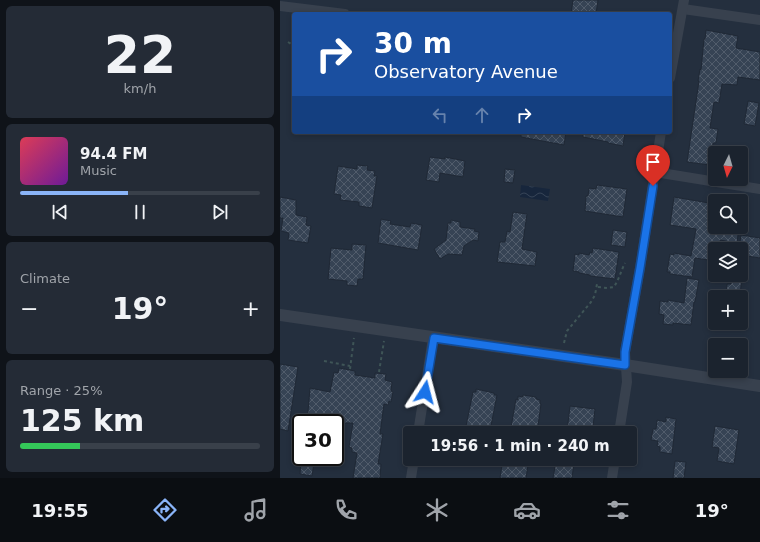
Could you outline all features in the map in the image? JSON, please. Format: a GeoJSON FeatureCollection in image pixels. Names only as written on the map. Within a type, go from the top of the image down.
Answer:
{"type":"FeatureCollection","features":[{"type":"Feature","properties":{"kind":"street"},"geometry":{"type":"LineString","coordinates":[[672,67],[683,4],[760,20]]}},
{"type":"Feature","properties":{"kind":"street"},"geometry":{"type":"LineString","coordinates":[[280,6],[329,12]]}},
{"type":"Feature","properties":{"kind":"street"},"geometry":{"type":"LineString","coordinates":[[620,426],[627,382],[625,352],[640,268],[661,134]]}},
{"type":"Feature","properties":{"kind":"street"},"geometry":{"type":"LineString","coordinates":[[655,172],[760,189]]}},
{"type":"Feature","properties":{"kind":"street"},"geometry":{"type":"LineString","coordinates":[[280,315],[760,386]]}},
{"type":"Feature","properties":{"kind":"street"},"geometry":{"type":"LineString","coordinates":[[419,426],[434,338]]}},
{"type":"Feature","properties":{"kind":"street"},"geometry":{"type":"LineString","coordinates":[[411,478],[413,466]]}},
{"type":"Feature","properties":{"kind":"street"},"geometry":{"type":"LineString","coordinates":[[612,478],[614,466]]}},
{"type":"Feature","properties":{"kind":"path"},"geometry":{"type":"LineString","coordinates":[[288,42],[292,45]]}},
{"type":"Feature","properties":{"kind":"path"},"geometry":{"type":"LineString","coordinates":[[564,344],[567,331],[591,302],[597,285],[607,288],[614,287],[625,263]]}},
{"type":"Feature","properties":{"kind":"path"},"geometry":{"type":"LineString","coordinates":[[324,360],[350,367],[356,326]]}},
{"type":"Feature","properties":{"kind":"path"},"geometry":{"type":"LineString","coordinates":[[380,372],[386,331]]}},
{"type":"Feature","properties":{"kind":"water"},"geometry":{"type":"Polygon","coordinates":[[[521,185],[550,189],[548,201],[520,197],[521,185]]]}},
{"type":"Feature","properties":{"kind":"building"},"geometry":{"type":"Polygon","coordinates":[[[573,0],[598,0],[596,12],[571,12],[573,0]]]}},
{"type":"Feature","properties":{"kind":"building"},"geometry":{"type":"Polygon","coordinates":[[[706,30],[738,36],[736,48],[760,52],[760,80],[738,77],[737,85],[722,84],[719,103],[714,102],[710,128],[718,129],[716,143],[713,143],[713,146],[708,146],[708,165],[687,162],[706,30]]]}},
{"type":"Feature","properties":{"kind":"building"},"geometry":{"type":"Polygon","coordinates":[[[748,101],[759,103],[755,126],[744,124],[748,101]]]}},
{"type":"Feature","properties":{"kind":"building"},"geometry":{"type":"Polygon","coordinates":[[[521,134],[566,134],[564,145],[521,137],[521,134]]]}},
{"type":"Feature","properties":{"kind":"building"},"geometry":{"type":"Polygon","coordinates":[[[583,134],[625,134],[623,146],[583,137],[583,134]]]}},
{"type":"Feature","properties":{"kind":"building"},"geometry":{"type":"Polygon","coordinates":[[[430,157],[445,159],[445,157],[465,161],[463,177],[440,173],[439,182],[426,180],[430,157]]]}},
{"type":"Feature","properties":{"kind":"building"},"geometry":{"type":"Polygon","coordinates":[[[357,165],[368,166],[367,170],[375,171],[374,176],[377,176],[372,208],[359,206],[359,202],[340,200],[341,195],[334,194],[338,166],[357,169],[357,165]]]}},
{"type":"Feature","properties":{"kind":"building"},"geometry":{"type":"Polygon","coordinates":[[[505,169],[515,170],[513,183],[504,182],[505,169]]]}},
{"type":"Feature","properties":{"kind":"building"},"geometry":{"type":"Polygon","coordinates":[[[597,185],[627,189],[623,217],[585,211],[586,196],[588,196],[589,188],[596,189],[597,185]]]}},
{"type":"Feature","properties":{"kind":"building"},"geometry":{"type":"Polygon","coordinates":[[[280,197],[296,200],[296,215],[307,217],[306,225],[311,226],[308,243],[288,240],[289,233],[281,231],[283,218],[280,218],[280,197]]]}},
{"type":"Feature","properties":{"kind":"building"},"geometry":{"type":"Polygon","coordinates":[[[674,197],[708,203],[708,234],[738,234],[737,242],[720,240],[720,242],[708,242],[708,260],[695,258],[692,277],[670,274],[670,272],[667,272],[670,254],[674,255],[674,253],[691,256],[696,229],[670,225],[674,197]]]}},
{"type":"Feature","properties":{"kind":"building"},"geometry":{"type":"Polygon","coordinates":[[[513,212],[527,214],[522,249],[537,252],[535,266],[497,262],[500,242],[505,242],[507,231],[510,232],[513,212]]]}},
{"type":"Feature","properties":{"kind":"building"},"geometry":{"type":"Polygon","coordinates":[[[381,219],[391,221],[390,224],[410,227],[411,223],[422,225],[418,250],[378,243],[381,219]]]}},
{"type":"Feature","properties":{"kind":"building"},"geometry":{"type":"Polygon","coordinates":[[[451,220],[460,222],[460,227],[475,229],[474,231],[479,232],[478,241],[473,240],[464,246],[462,255],[448,254],[440,259],[434,249],[446,240],[448,223],[451,223],[451,220]]]}},
{"type":"Feature","properties":{"kind":"building"},"geometry":{"type":"Polygon","coordinates":[[[613,230],[627,232],[625,247],[611,245],[613,230]]]}},
{"type":"Feature","properties":{"kind":"building"},"geometry":{"type":"Polygon","coordinates":[[[741,235],[760,238],[760,258],[748,256],[748,242],[740,242],[741,235]]]}},
{"type":"Feature","properties":{"kind":"building"},"geometry":{"type":"Polygon","coordinates":[[[352,244],[366,245],[363,279],[358,279],[357,286],[347,285],[347,281],[328,279],[331,248],[352,250],[352,244]]]}},
{"type":"Feature","properties":{"kind":"building"},"geometry":{"type":"Polygon","coordinates":[[[593,248],[619,252],[615,279],[590,276],[573,271],[575,254],[579,255],[579,253],[589,255],[590,252],[592,253],[593,248]]]}},
{"type":"Feature","properties":{"kind":"building"},"geometry":{"type":"Polygon","coordinates":[[[687,278],[699,280],[691,325],[673,323],[673,325],[663,324],[664,315],[659,314],[660,301],[668,302],[668,300],[684,303],[687,278]]]}},
{"type":"Feature","properties":{"kind":"building"},"geometry":{"type":"Polygon","coordinates":[[[731,282],[741,282],[741,290],[726,290],[727,284],[731,284],[731,282]]]}},
{"type":"Feature","properties":{"kind":"building"},"geometry":{"type":"Polygon","coordinates":[[[280,364],[298,367],[288,431],[280,429],[280,364]]]}},
{"type":"Feature","properties":{"kind":"building"},"geometry":{"type":"Polygon","coordinates":[[[339,368],[355,371],[355,375],[375,378],[375,373],[386,374],[385,380],[392,382],[391,391],[393,392],[391,402],[389,401],[388,405],[384,404],[380,434],[383,434],[378,464],[381,464],[380,478],[353,478],[357,453],[352,452],[352,448],[349,447],[353,423],[344,423],[344,414],[308,414],[310,388],[330,392],[334,372],[338,373],[339,368]]]}},
{"type":"Feature","properties":{"kind":"building"},"geometry":{"type":"Polygon","coordinates":[[[476,389],[497,395],[491,426],[466,426],[473,392],[476,392],[476,389]]]}},
{"type":"Feature","properties":{"kind":"building"},"geometry":{"type":"Polygon","coordinates":[[[523,395],[536,397],[536,399],[540,400],[541,404],[538,426],[511,426],[516,399],[518,400],[518,396],[523,397],[523,395]]]}},
{"type":"Feature","properties":{"kind":"building"},"geometry":{"type":"Polygon","coordinates":[[[570,406],[595,409],[593,426],[568,426],[570,406]]]}},
{"type":"Feature","properties":{"kind":"building"},"geometry":{"type":"Polygon","coordinates":[[[666,417],[676,419],[672,454],[660,452],[660,447],[657,446],[658,441],[651,440],[653,429],[656,429],[657,420],[666,422],[666,417]]]}},
{"type":"Feature","properties":{"kind":"building"},"geometry":{"type":"Polygon","coordinates":[[[715,426],[739,430],[734,464],[717,461],[719,448],[712,447],[715,426]]]}},
{"type":"Feature","properties":{"kind":"building"},"geometry":{"type":"Polygon","coordinates":[[[675,461],[686,462],[684,478],[673,478],[675,461]]]}},
{"type":"Feature","properties":{"kind":"building"},"geometry":{"type":"Polygon","coordinates":[[[301,466],[314,466],[312,476],[300,474],[301,466]]]}},
{"type":"Feature","properties":{"kind":"building"},"geometry":{"type":"Polygon","coordinates":[[[502,466],[528,466],[526,478],[500,478],[502,466]]]}},
{"type":"Feature","properties":{"kind":"building"},"geometry":{"type":"Polygon","coordinates":[[[555,466],[574,466],[572,478],[553,478],[555,466]]]}},
{"type":"Feature","properties":{"kind":"route"},"geometry":{"type":"LineString","coordinates":[[425,392],[434,338],[625,365],[625,352],[653,186]]}}]}
